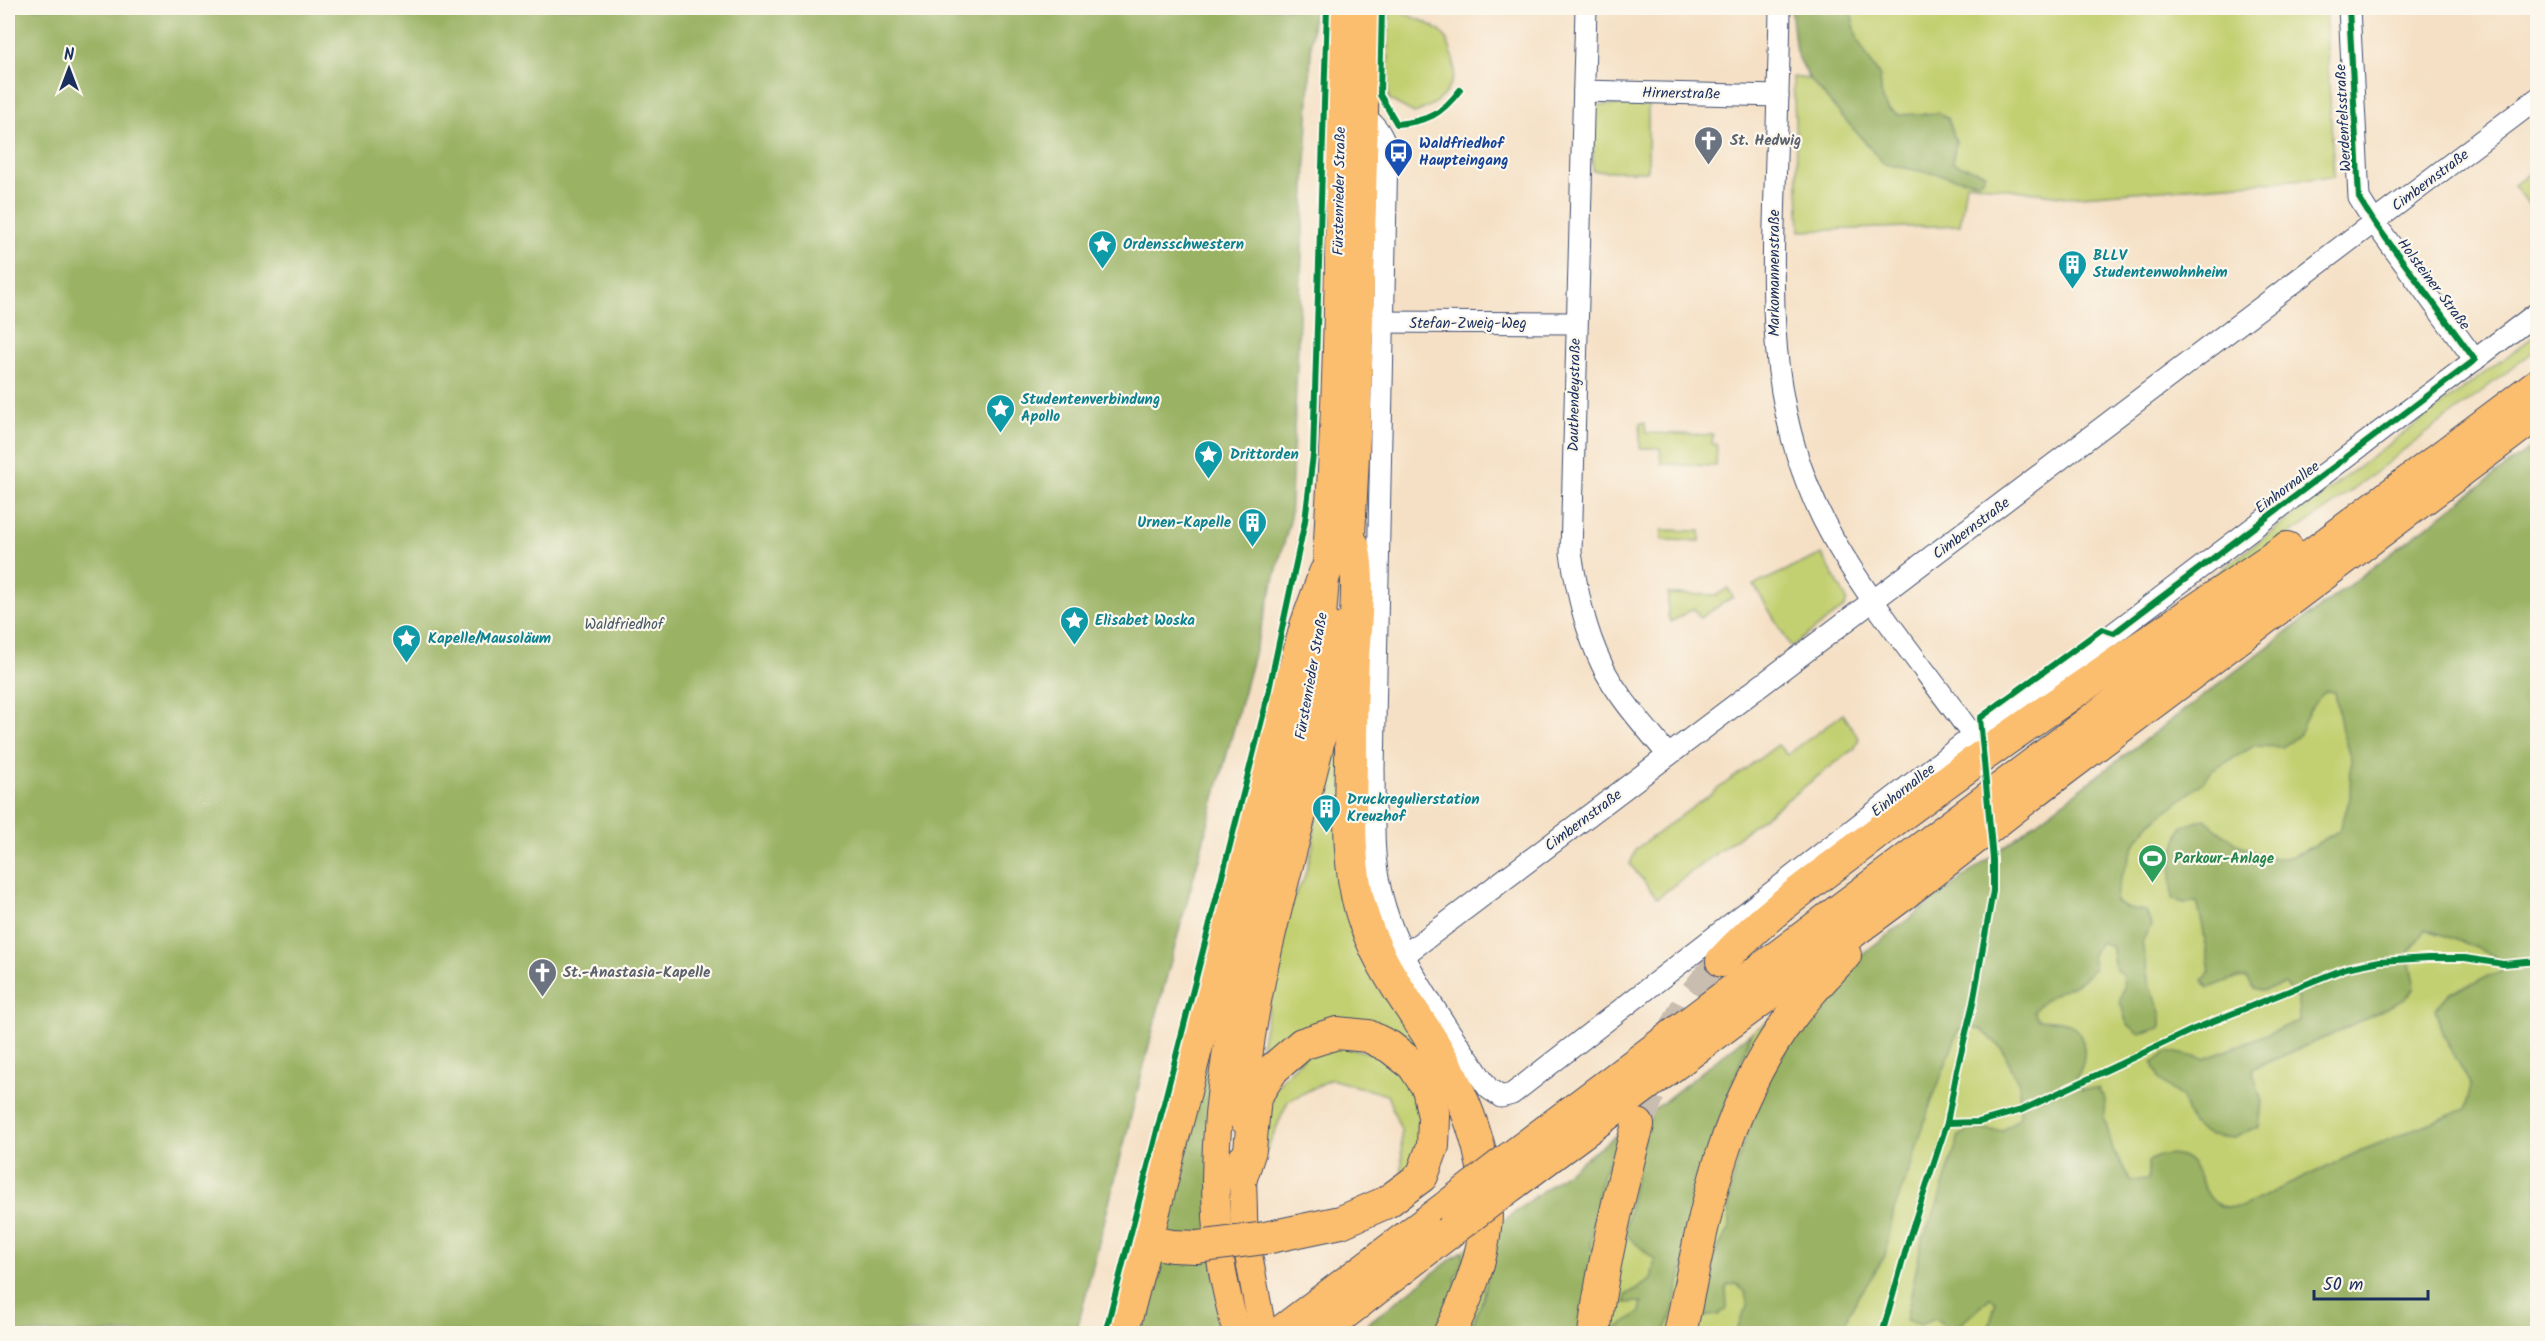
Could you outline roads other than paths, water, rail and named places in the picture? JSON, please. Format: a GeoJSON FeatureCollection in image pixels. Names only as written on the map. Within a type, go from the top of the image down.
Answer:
{"type":"FeatureCollection","features":[{"type":"Feature","properties":{"kind":"highway"},"geometry":{"type":"LineString","coordinates":[[1278,1334],[1326,1317],[1448,1219],[2538,384]]}},
{"type":"Feature","properties":{"kind":"highway"},"geometry":{"type":"LineString","coordinates":[[1512,1171],[1896,900],[2042,786],[2538,413]]}},
{"type":"Feature","properties":{"kind":"highway"},"geometry":{"type":"LineString","coordinates":[[1722,961],[1740,942],[1787,902],[1929,794],[2372,490],[2412,480]]}},
{"type":"Feature","properties":{"kind":"highway"},"geometry":{"type":"LineString","coordinates":[[1366,548],[1358,569],[1352,672],[1350,851],[1361,911],[1380,961],[1450,1071],[1467,1109],[1483,1176],[1485,1235],[1464,1306],[1449,1334]]}},
{"type":"Feature","properties":{"kind":"highway"},"geometry":{"type":"LineString","coordinates":[[1122,1334],[1306,626],[1325,573]]}},
{"type":"Feature","properties":{"kind":"highway"},"geometry":{"type":"LineString","coordinates":[[1680,1334],[1708,1199],[1736,1113],[1774,1041],[1803,1000],[1896,900]]}},
{"type":"Feature","properties":{"kind":"highway"},"geometry":{"type":"LineString","coordinates":[[1146,1241],[1172,1246],[1197,1247],[1265,1238],[1341,1222],[1387,1202],[1422,1176],[1433,1146],[1434,1117],[1428,1088],[1413,1065],[1390,1047],[1368,1036],[1337,1033],[1302,1044],[1273,1069],[1255,1097],[1250,1150],[1241,1178]]}},
{"type":"Feature","properties":{"kind":"highway"},"geometry":{"type":"LineString","coordinates":[[1594,1334],[1601,1276],[1618,1195],[1638,1125]]}},
{"type":"Feature","properties":{"kind":"main road","name":"Fürstenrieder Straße"},"geometry":{"type":"LineString","coordinates":[[1237,1334],[1220,1258],[1215,1178],[1217,1114],[1239,984],[1315,670],[1323,619],[1335,424],[1342,8]]}},
{"type":"Feature","properties":{"kind":"main road","name":"Fürstenrieder Straße"},"geometry":{"type":"LineString","coordinates":[[1263,1334],[1244,1230],[1241,1178],[1245,1082],[1259,1000],[1326,718],[1342,630],[1366,548],[1371,322],[1365,117],[1367,8]]}},
{"type":"Feature","properties":{"kind":"street","name":"Dauthendeystraße"},"geometry":{"type":"LineString","coordinates":[[1586,8],[1570,546],[1584,618],[1602,666],[1633,711],[1668,755]]}},
{"type":"Feature","properties":{"kind":"street","name":"Markomannenstraße"},"geometry":{"type":"LineString","coordinates":[[1780,8],[1772,290],[1775,349],[1782,401],[1797,454],[1834,540],[1875,602],[1973,736]]}},
{"type":"Feature","properties":{"kind":"street","name":"Werdenfelsstraße"},"geometry":{"type":"LineString","coordinates":[[2349,8],[2359,198],[2374,222]]}},
{"type":"Feature","properties":{"kind":"street","name":"Hirnerstraße"},"geometry":{"type":"LineString","coordinates":[[1584,91],[1778,96]]}},
{"type":"Feature","properties":{"kind":"street","name":"Cimbernstraße"},"geometry":{"type":"LineString","coordinates":[[1403,956],[1668,755],[1875,602],[2173,371],[2538,98]]}},
{"type":"Feature","properties":{"kind":"street","name":"Holsteiner Straße"},"geometry":{"type":"LineString","coordinates":[[2374,222],[2475,360]]}},
{"type":"Feature","properties":{"kind":"street","name":"Einhornallee"},"geometry":{"type":"LineString","coordinates":[[1501,1097],[1512,1094],[1973,736],[2114,633],[2538,312]]}},
{"type":"Feature","properties":{"kind":"street","name":"Stefan-Zweig-Weg"},"geometry":{"type":"LineString","coordinates":[[1371,322],[1576,323]]}},
{"type":"Feature","properties":{"kind":"street","name":"Fürstenrieder Straße"},"geometry":{"type":"LineString","coordinates":[[1366,548],[1376,858],[1380,888],[1403,956],[1488,1088],[1501,1097]]}},
{"type":"Feature","properties":{"kind":"tunnel"},"geometry":{"type":"LineString","coordinates":[[1638,1125],[1662,1056],[1689,1002],[1722,961]]}},
{"type":"Feature","properties":{"kind":"place","name":"St. Hedwig"},"geometry":{"type":"Point","coordinates":[1709,166]}},
{"type":"Feature","properties":{"kind":"place","name":"Waldfriedhof Haupteingang"},"geometry":{"type":"Point","coordinates":[1398,178]}},
{"type":"Feature","properties":{"kind":"place","name":"Ordensschwestern"},"geometry":{"type":"Point","coordinates":[1102,270]}},
{"type":"Feature","properties":{"kind":"place","name":"BLLV Studentenwohnheim"},"geometry":{"type":"Point","coordinates":[2072,290]}},
{"type":"Feature","properties":{"kind":"place","name":"Studentenverbindung Apollo"},"geometry":{"type":"Point","coordinates":[1000,434]}},
{"type":"Feature","properties":{"kind":"place","name":"Drittorden"},"geometry":{"type":"Point","coordinates":[1209,480]}},
{"type":"Feature","properties":{"kind":"place","name":"Urnen-Kapelle"},"geometry":{"type":"Point","coordinates":[1252,548]}},
{"type":"Feature","properties":{"kind":"place","name":"Elisabet Woska"},"geometry":{"type":"Point","coordinates":[1074,646]}},
{"type":"Feature","properties":{"kind":"place","name":"Kapelle/Mausoläum"},"geometry":{"type":"Point","coordinates":[407,664]}},
{"type":"Feature","properties":{"kind":"place","name":"Druckregulierstation Kreuzhof"},"geometry":{"type":"Point","coordinates":[1326,834]}},
{"type":"Feature","properties":{"kind":"place","name":"Parkour-Anlage"},"geometry":{"type":"Point","coordinates":[2153,884]}},
{"type":"Feature","properties":{"kind":"place","name":"St.-Anastasia-Kapelle"},"geometry":{"type":"Point","coordinates":[542,998]}},
{"type":"Feature","properties":{"kind":"park label","name":"Waldfriedhof"},"geometry":{"type":"Point","coordinates":[624,624]}}]}
